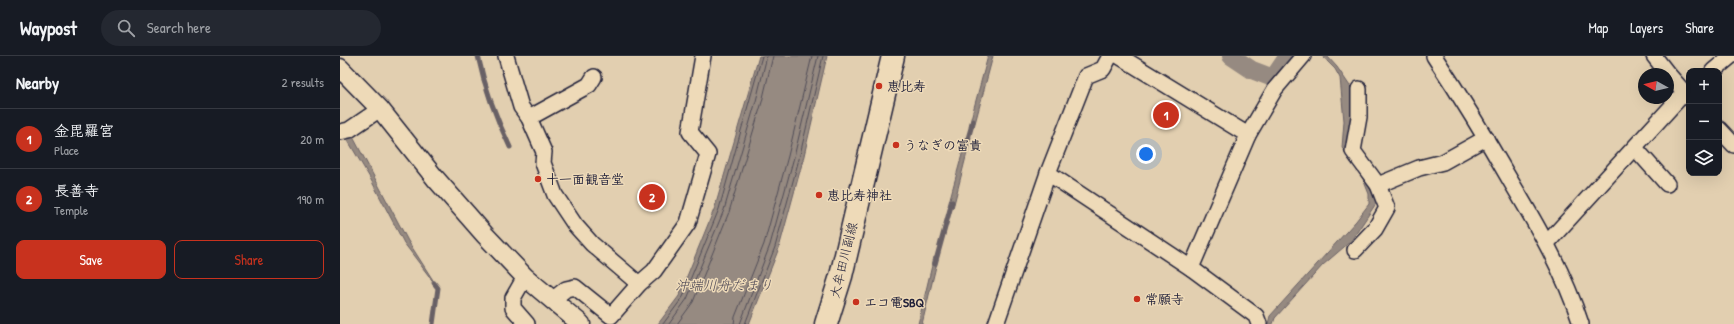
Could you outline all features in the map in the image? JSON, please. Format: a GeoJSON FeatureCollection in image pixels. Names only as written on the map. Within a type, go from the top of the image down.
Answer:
{"type":"FeatureCollection","features":[{"type":"Feature","properties":{"kind":"main road","name":"大牟田川副線"},"geometry":{"type":"LineString","coordinates":[[826,324],[841,276],[893,56]]}},
{"type":"Feature","properties":{"kind":"street"},"geometry":{"type":"LineString","coordinates":[[506,56],[521,107],[528,118],[544,152],[543,163],[555,195],[575,225],[592,244],[640,284]]}},
{"type":"Feature","properties":{"kind":"street"},"geometry":{"type":"LineString","coordinates":[[552,300],[566,289],[575,287],[612,316],[640,284],[654,271],[688,223],[708,154],[690,132],[703,56]]}},
{"type":"Feature","properties":{"kind":"street"},"geometry":{"type":"LineString","coordinates":[[996,324],[1048,173],[1086,76],[1103,69],[1110,56]]}},
{"type":"Feature","properties":{"kind":"street"},"geometry":{"type":"LineString","coordinates":[[1119,56],[1248,135]]}},
{"type":"Feature","properties":{"kind":"street"},"geometry":{"type":"LineString","coordinates":[[1191,268],[1248,135],[1275,89],[1303,56]]}},
{"type":"Feature","properties":{"kind":"street"},"geometry":{"type":"LineString","coordinates":[[1434,56],[1462,98],[1547,243],[1572,298],[1581,324]]}},
{"type":"Feature","properties":{"kind":"street"},"geometry":{"type":"LineString","coordinates":[[1654,56],[1663,68]]}},
{"type":"Feature","properties":{"kind":"street"},"geometry":{"type":"LineString","coordinates":[[1717,68],[1731,56]]}},
{"type":"Feature","properties":{"kind":"street"},"geometry":{"type":"LineString","coordinates":[[340,68],[380,109],[464,212],[525,277],[581,324]]}},
{"type":"Feature","properties":{"kind":"street"},"geometry":{"type":"LineString","coordinates":[[528,118],[589,84],[594,77]]}},
{"type":"Feature","properties":{"kind":"street"},"geometry":{"type":"LineString","coordinates":[[1547,243],[1684,97],[1674,83]]}},
{"type":"Feature","properties":{"kind":"street"},"geometry":{"type":"LineString","coordinates":[[1355,250],[1374,229],[1388,208],[1378,184],[1353,151],[1359,117],[1359,89]]}},
{"type":"Feature","properties":{"kind":"street"},"geometry":{"type":"LineString","coordinates":[[340,132],[349,130],[380,109]]}},
{"type":"Feature","properties":{"kind":"street"},"geometry":{"type":"LineString","coordinates":[[1722,132],[1734,145]]}},
{"type":"Feature","properties":{"kind":"street"},"geometry":{"type":"LineString","coordinates":[[1378,184],[1419,168],[1443,162],[1486,138]]}},
{"type":"Feature","properties":{"kind":"street"},"geometry":{"type":"LineString","coordinates":[[1635,148],[1667,184]]}},
{"type":"Feature","properties":{"kind":"street"},"geometry":{"type":"LineString","coordinates":[[1048,173],[1191,268],[1256,316],[1259,324]]}},
{"type":"Feature","properties":{"kind":"street"},"geometry":{"type":"LineString","coordinates":[[525,277],[513,298],[513,308],[527,324]]}},
{"type":"Feature","properties":{"kind":"water","name":"沖端川舟だまり"},"geometry":{"type":"Polygon","coordinates":[[[759,56],[827,56],[803,160],[779,248],[749,324],[658,324],[679,296],[715,207],[759,56]]]}},
{"type":"Feature","properties":{"kind":"water"},"geometry":{"type":"Polygon","coordinates":[[[988,56],[993,56],[974,127],[969,126],[988,56]]]}},
{"type":"Feature","properties":{"kind":"water"},"geometry":{"type":"Polygon","coordinates":[[[1228,56],[1234,56],[1251,67],[1273,75],[1272,79],[1254,73],[1228,56]]]}},
{"type":"Feature","properties":{"kind":"water"},"geometry":{"type":"Polygon","coordinates":[[[1322,56],[1327,56],[1337,67],[1356,95],[1351,135],[1379,199],[1351,241],[1323,265],[1275,318],[1273,324],[1268,324],[1270,316],[1356,221],[1369,204],[1369,194],[1363,179],[1353,164],[1354,162],[1342,148],[1344,121],[1340,78],[1335,69],[1322,56]]]}},
{"type":"Feature","properties":{"kind":"water"},"geometry":{"type":"Polygon","coordinates":[[[352,135],[408,241],[438,288],[404,243],[370,178],[347,139],[352,135]]]}},
{"type":"Feature","properties":{"kind":"water"},"geometry":{"type":"Polygon","coordinates":[[[967,136],[971,137],[953,208],[948,206],[967,136]]]}},
{"type":"Feature","properties":{"kind":"water"},"geometry":{"type":"Polygon","coordinates":[[[934,257],[938,258],[922,324],[918,324],[934,257]]]}},
{"type":"Feature","properties":{"kind":"waterway"},"geometry":{"type":"LineString","coordinates":[[478,56],[491,102],[510,147]]}},
{"type":"Feature","properties":{"kind":"waterway"},"geometry":{"type":"LineString","coordinates":[[1231,56],[1252,70],[1273,78],[1288,56]]}},
{"type":"Feature","properties":{"kind":"waterway"},"geometry":{"type":"LineString","coordinates":[[967,142],[973,121]]}},
{"type":"Feature","properties":{"kind":"waterway"},"geometry":{"type":"LineString","coordinates":[[935,264],[952,202]]}},
{"type":"Feature","properties":{"kind":"waterway"},"geometry":{"type":"LineString","coordinates":[[433,324],[438,288],[434,283]]}},
{"type":"Feature","properties":{"kind":"place","name":"恵比寿"},"geometry":{"type":"Point","coordinates":[879,86]}},
{"type":"Feature","properties":{"kind":"place","name":"金毘羅宮"},"geometry":{"type":"Point","coordinates":[1166,115]}},
{"type":"Feature","properties":{"kind":"place","name":"うなぎの富貴"},"geometry":{"type":"Point","coordinates":[896,145]}},
{"type":"Feature","properties":{"kind":"place","name":"十一面観音堂"},"geometry":{"type":"Point","coordinates":[538,179]}},
{"type":"Feature","properties":{"kind":"place","name":"恵比寿神社"},"geometry":{"type":"Point","coordinates":[819,195]}},
{"type":"Feature","properties":{"kind":"place","name":"長善寺"},"geometry":{"type":"Point","coordinates":[652,197]}},
{"type":"Feature","properties":{"kind":"place","name":"常願寺"},"geometry":{"type":"Point","coordinates":[1137,299]}},
{"type":"Feature","properties":{"kind":"place","name":"エコ電SBQ"},"geometry":{"type":"Point","coordinates":[856,302]}}]}
